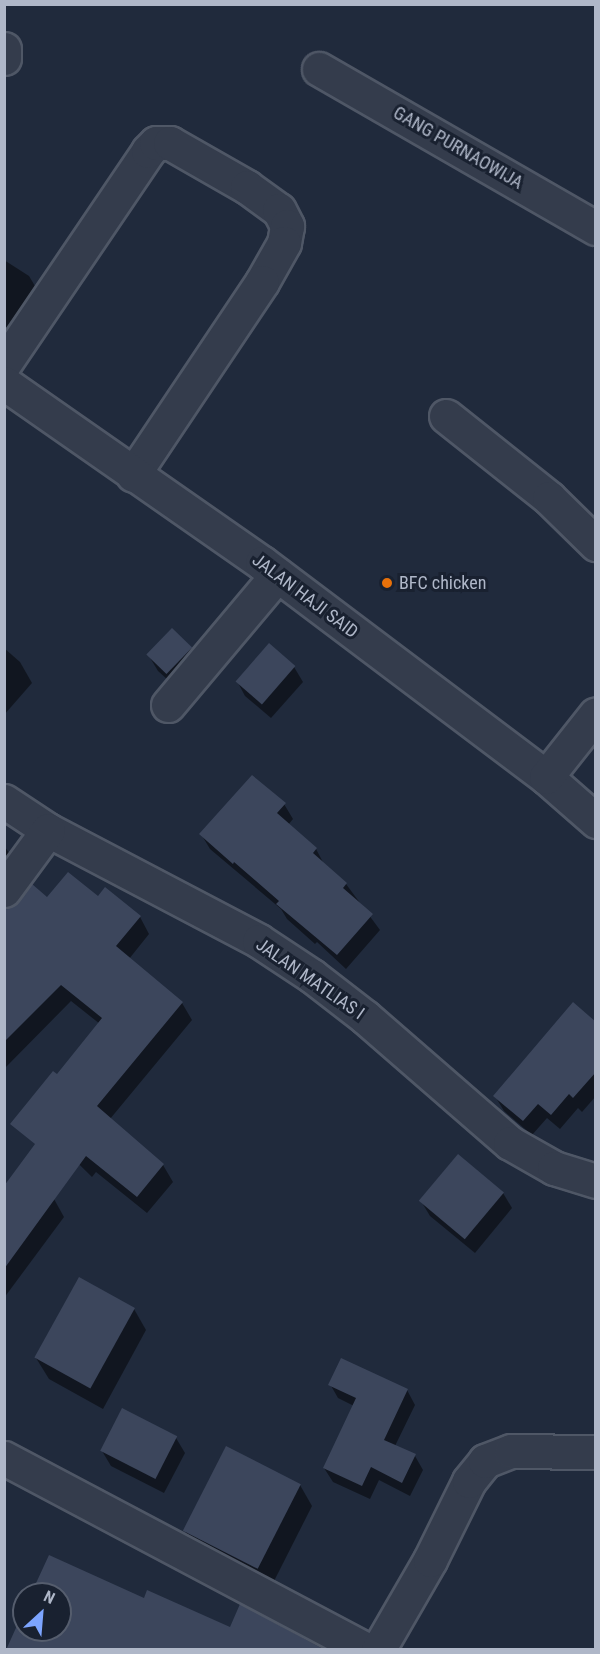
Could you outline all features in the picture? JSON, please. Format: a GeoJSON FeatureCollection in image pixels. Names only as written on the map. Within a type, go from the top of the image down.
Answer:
{"type":"FeatureCollection","features":[{"type":"Feature","properties":{"kind":"street"},"geometry":{"type":"LineString","coordinates":[[4,49],[4,58]]}},
{"type":"Feature","properties":{"kind":"street","name":"GANG PURNAOWIJA"},"geometry":{"type":"LineString","coordinates":[[319,69],[596,228]]}},
{"type":"Feature","properties":{"kind":"street"},"geometry":{"type":"LineString","coordinates":[[4,364],[148,151],[156,143],[170,143],[247,187],[279,210],[288,226],[284,243],[261,282],[134,475]]}},
{"type":"Feature","properties":{"kind":"street","name":"JALAN HAJI SAID"},"geometry":{"type":"LineString","coordinates":[[4,383],[277,575],[546,777],[596,820]]}},
{"type":"Feature","properties":{"kind":"street"},"geometry":{"type":"LineString","coordinates":[[446,416],[549,498],[596,544]]}},
{"type":"Feature","properties":{"kind":"street"},"geometry":{"type":"LineString","coordinates":[[168,705],[277,575]]}},
{"type":"Feature","properties":{"kind":"street"},"geometry":{"type":"LineString","coordinates":[[546,777],[596,714]]}},
{"type":"Feature","properties":{"kind":"street","name":"JALAN MATLIAS I"},"geometry":{"type":"LineString","coordinates":[[4,801],[48,830],[259,941],[312,976],[365,1017],[510,1143],[554,1168],[596,1181]]}},
{"type":"Feature","properties":{"kind":"street"},"geometry":{"type":"LineString","coordinates":[[4,890],[48,830]]}},
{"type":"Feature","properties":{"kind":"street"},"geometry":{"type":"LineString","coordinates":[[378,1650],[430,1560],[469,1481],[485,1461],[511,1451],[596,1452]]}},
{"type":"Feature","properties":{"kind":"street"},"geometry":{"type":"LineString","coordinates":[[4,1458],[366,1650]]}},
{"type":"Feature","properties":{"kind":"building"},"geometry":{"type":"Polygon","coordinates":[[[172,628],[192,647],[166,674],[146,655],[172,628]]]}},
{"type":"Feature","properties":{"kind":"building"},"geometry":{"type":"Polygon","coordinates":[[[269,643],[295,666],[262,704],[236,681],[269,643]]]}},
{"type":"Feature","properties":{"kind":"building"},"geometry":{"type":"Polygon","coordinates":[[[252,775],[286,803],[277,813],[317,848],[313,853],[347,883],[343,888],[373,914],[337,955],[276,904],[279,901],[199,834],[252,775]]]}},
{"type":"Feature","properties":{"kind":"building"},"geometry":{"type":"Polygon","coordinates":[[[68,872],[98,896],[105,887],[141,916],[116,946],[183,1002],[97,1106],[164,1164],[137,1197],[86,1156],[4,1269],[4,1186],[35,1144],[10,1124],[53,1071],[57,1074],[102,1018],[61,985],[4,1042],[4,908],[19,902],[32,884],[47,897],[68,872]]]}},
{"type":"Feature","properties":{"kind":"building"},"geometry":{"type":"Polygon","coordinates":[[[573,1002],[596,1022],[596,1072],[573,1098],[569,1094],[551,1115],[538,1104],[523,1121],[493,1096],[573,1002]]]}},
{"type":"Feature","properties":{"kind":"building"},"geometry":{"type":"Polygon","coordinates":[[[458,1154],[504,1193],[465,1239],[419,1201],[458,1154]]]}},
{"type":"Feature","properties":{"kind":"building"},"geometry":{"type":"Polygon","coordinates":[[[79,1277],[135,1308],[90,1388],[34,1357],[79,1277]]]}},
{"type":"Feature","properties":{"kind":"building"},"geometry":{"type":"Polygon","coordinates":[[[341,1358],[408,1389],[384,1440],[416,1454],[402,1483],[371,1467],[362,1486],[323,1468],[356,1398],[328,1385],[341,1358]]]}},
{"type":"Feature","properties":{"kind":"building"},"geometry":{"type":"Polygon","coordinates":[[[122,1408],[177,1436],[155,1479],[100,1451],[122,1408]]]}},
{"type":"Feature","properties":{"kind":"building"},"geometry":{"type":"Polygon","coordinates":[[[226,1446],[301,1484],[258,1569],[183,1531],[226,1446]]]}},
{"type":"Feature","properties":{"kind":"building"},"geometry":{"type":"Polygon","coordinates":[[[49,1555],[144,1598],[147,1590],[230,1627],[240,1604],[325,1650],[6,1650],[12,1637],[12,1642],[72,1642],[72,1582],[37,1582],[49,1555]]]}},
{"type":"Feature","properties":{"kind":"place","name":"BFC chicken"},"geometry":{"type":"Point","coordinates":[387,583]}}]}
